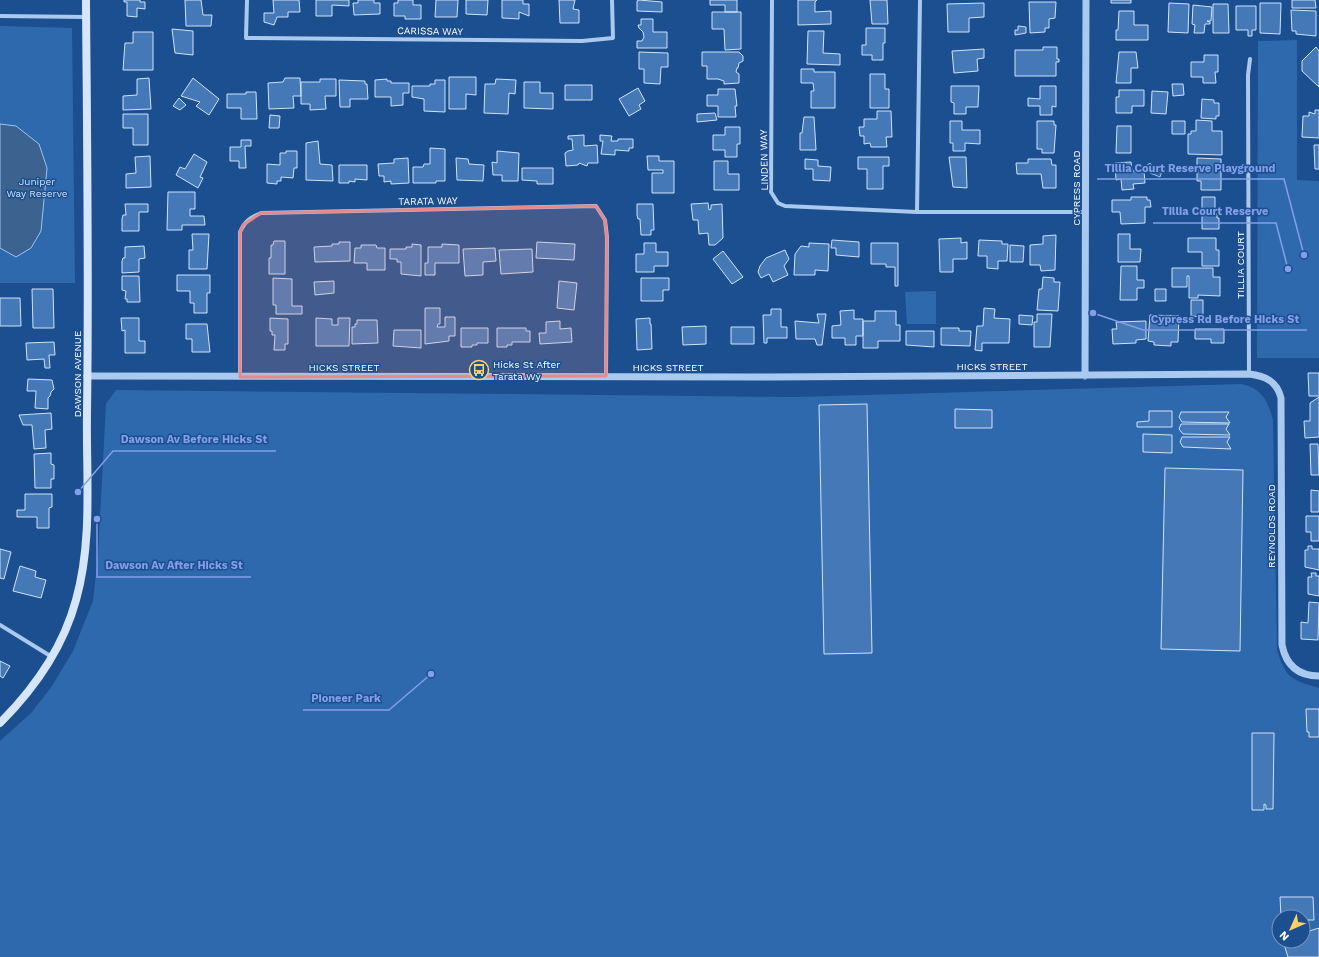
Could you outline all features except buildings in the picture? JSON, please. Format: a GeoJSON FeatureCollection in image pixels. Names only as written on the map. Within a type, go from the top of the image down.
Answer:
{"type":"FeatureCollection","features":[{"type":"Feature","properties":{"kind":"main road","name":"DAWSON AVENUE"},"geometry":{"type":"LineString","coordinates":[[0,723],[27,695],[52,658],[71,617],[85,559],[87,376],[86,0]]}},
{"type":"Feature","properties":{"kind":"street","name":"CARISSA WAY"},"geometry":{"type":"LineString","coordinates":[[247,0],[246,38],[582,41],[612,38],[612,0]]}},
{"type":"Feature","properties":{"kind":"street","name":"LINDEN WAY"},"geometry":{"type":"LineString","coordinates":[[772,0],[771,192],[774,198],[785,206],[917,212],[1086,212]]}},
{"type":"Feature","properties":{"kind":"street"},"geometry":{"type":"LineString","coordinates":[[917,212],[920,0]]}},
{"type":"Feature","properties":{"kind":"street","name":"CYPRESS ROAD"},"geometry":{"type":"LineString","coordinates":[[1085,376],[1086,0]]}},
{"type":"Feature","properties":{"kind":"street"},"geometry":{"type":"LineString","coordinates":[[0,16],[86,17]]}},
{"type":"Feature","properties":{"kind":"street","name":"TILLIA COURT"},"geometry":{"type":"LineString","coordinates":[[1249,374],[1248,75],[1250,60]]}},
{"type":"Feature","properties":{"kind":"street","name":"TARATA WAY"},"geometry":{"type":"LineString","coordinates":[[240,377],[240,232],[243,225],[253,216],[262,213],[596,206],[605,220],[607,237],[606,376]]}},
{"type":"Feature","properties":{"kind":"street","name":"HICKS STREET"},"geometry":{"type":"LineString","coordinates":[[87,376],[1085,376],[1249,374]]}},
{"type":"Feature","properties":{"kind":"street","name":"REYNOLDS ROAD"},"geometry":{"type":"LineString","coordinates":[[1249,374],[1261,376],[1271,380],[1279,389],[1281,398],[1282,645],[1284,655],[1292,666],[1300,673],[1319,676]]}},
{"type":"Feature","properties":{"kind":"street"},"geometry":{"type":"LineString","coordinates":[[0,625],[52,658]]}},
{"type":"Feature","properties":{"kind":"highlighted area"},"geometry":{"type":"Polygon","coordinates":[[[596,206],[605,220],[607,237],[606,376],[240,377],[240,232],[243,225],[261,213],[596,206]]]}},
{"type":"Feature","properties":{"kind":"green space","name":"Juniper Way Reserve"},"geometry":{"type":"Polygon","coordinates":[[[0,26],[72,28],[75,283],[0,283],[0,26]]]}},
{"type":"Feature","properties":{"kind":"green space"},"geometry":{"type":"Polygon","coordinates":[[[1297,40],[1297,180],[1319,181],[1319,358],[1257,358],[1258,41],[1297,40]]]}},
{"type":"Feature","properties":{"kind":"green space"},"geometry":{"type":"Polygon","coordinates":[[[936,291],[936,324],[907,324],[905,292],[936,291]]]}},
{"type":"Feature","properties":{"kind":"green space"},"geometry":{"type":"Polygon","coordinates":[[[1241,384],[1248,386],[1263,396],[1269,407],[1273,420],[1277,650],[1280,660],[1291,677],[1302,683],[1319,688],[1319,957],[0,957],[0,741],[31,713],[52,686],[73,651],[93,601],[98,556],[106,404],[116,390],[797,397],[1241,384]]]}},
{"type":"Feature","properties":{"kind":"shaded area"},"geometry":{"type":"Polygon","coordinates":[[[0,124],[16,126],[39,144],[47,168],[41,231],[31,248],[16,257],[0,248],[0,124]]]}},
{"type":"Feature","properties":{"kind":"shaded area"},"geometry":{"type":"Polygon","coordinates":[[[1150,163],[1154,168],[1162,171],[1160,177],[1150,173],[1145,167],[1150,163]]]}},
{"type":"Feature","properties":{"kind":"place","name":"Tillia Court Reserve Playground"},"geometry":{"type":"Point","coordinates":[1304,255]}},
{"type":"Feature","properties":{"kind":"place","name":"Tillia Court Reserve"},"geometry":{"type":"Point","coordinates":[1288,269]}},
{"type":"Feature","properties":{"kind":"place","name":"Cypress Rd Before Hicks St"},"geometry":{"type":"Point","coordinates":[1093,313]}},
{"type":"Feature","properties":{"kind":"place","name":"Hicks St After Tarata Wy"},"geometry":{"type":"Point","coordinates":[479,370]}},
{"type":"Feature","properties":{"kind":"place","name":"Dawson Av Before Hicks St"},"geometry":{"type":"Point","coordinates":[78,492]}},
{"type":"Feature","properties":{"kind":"place","name":"Dawson Av After Hicks St"},"geometry":{"type":"Point","coordinates":[97,519]}},
{"type":"Feature","properties":{"kind":"place","name":"Pioneer Park"},"geometry":{"type":"Point","coordinates":[431,674]}}]}
